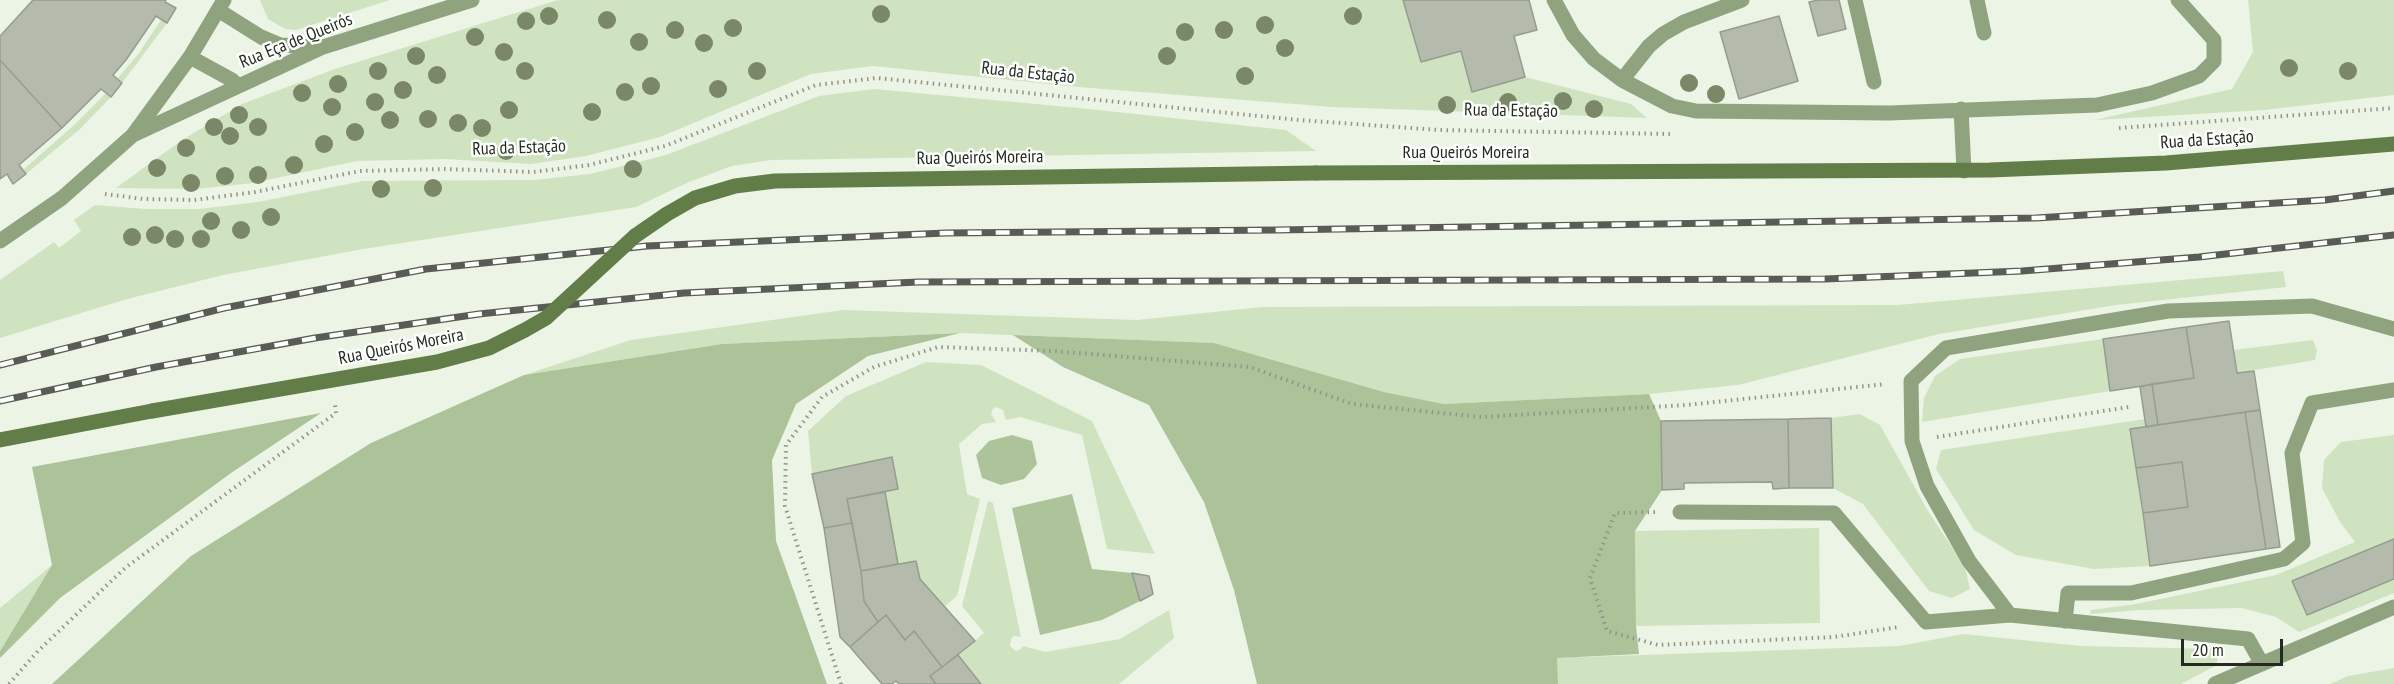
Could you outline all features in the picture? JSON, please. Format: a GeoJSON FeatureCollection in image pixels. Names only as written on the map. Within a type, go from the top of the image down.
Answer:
{"type":"FeatureCollection","features":[{"type":"Feature","properties":{"kind":"main road","name":"Rua da Estação"},"geometry":{"type":"LineString","coordinates":[[2022,169],[2166,163],[2394,144]]}},
{"type":"Feature","properties":{"kind":"main road","name":"Rua Queirós Moreira"},"geometry":{"type":"LineString","coordinates":[[0,440],[53,428],[437,362],[489,348],[546,318],[635,236],[667,214],[695,198],[735,186],[775,181],[1316,173],[2022,169]]}},
{"type":"Feature","properties":{"kind":"street","name":"Rua Eça de Queirós"},"geometry":{"type":"LineString","coordinates":[[133,135],[323,47],[472,0]]}},
{"type":"Feature","properties":{"kind":"street"},"geometry":{"type":"LineString","coordinates":[[1554,0],[1573,35],[1594,59],[1622,80],[1672,106],[1696,111],[1889,113],[2097,105],[2152,93],[2199,76],[2214,61],[2214,40],[2178,0]]}},
{"type":"Feature","properties":{"kind":"street"},"geometry":{"type":"LineString","coordinates":[[1622,80],[1649,46],[1663,34],[1684,22],[1742,0]]}},
{"type":"Feature","properties":{"kind":"street"},"geometry":{"type":"LineString","coordinates":[[1855,0],[1874,82]]}},
{"type":"Feature","properties":{"kind":"street"},"geometry":{"type":"LineString","coordinates":[[1977,0],[1984,33]]}},
{"type":"Feature","properties":{"kind":"street","name":"Rua Eça de Queirós"},"geometry":{"type":"LineString","coordinates":[[0,241],[62,198],[133,135],[190,57],[221,5]]}},
{"type":"Feature","properties":{"kind":"street"},"geometry":{"type":"LineString","coordinates":[[221,5],[261,37],[280,45],[323,47]]}},
{"type":"Feature","properties":{"kind":"street","name":"Rua Eça de Queirós"},"geometry":{"type":"LineString","coordinates":[[190,57],[232,80],[238,86]]}},
{"type":"Feature","properties":{"kind":"street"},"geometry":{"type":"LineString","coordinates":[[1961,109],[1964,171]]}},
{"type":"Feature","properties":{"kind":"street"},"geometry":{"type":"LineString","coordinates":[[2010,615],[1969,561],[1942,514],[1927,486],[1912,441],[1911,381],[1946,348],[2168,311],[2312,306],[2394,329]]}},
{"type":"Feature","properties":{"kind":"street"},"geometry":{"type":"LineString","coordinates":[[2065,621],[2068,593],[2131,592],[2284,559],[2303,543],[2292,453],[2312,403],[2394,390]]}},
{"type":"Feature","properties":{"kind":"street"},"geometry":{"type":"LineString","coordinates":[[1680,512],[1834,513],[1926,622],[2010,615],[2248,639],[2262,664]]}},
{"type":"Feature","properties":{"kind":"street"},"geometry":{"type":"LineString","coordinates":[[2215,684],[2394,607]]}},
{"type":"Feature","properties":{"kind":"path","name":"Rua da Estação"},"geometry":{"type":"LineString","coordinates":[[88,177],[107,195],[143,199],[194,200],[255,192],[360,171],[445,169],[532,171],[589,165],[665,146],[816,85],[877,78],[1299,120],[1439,130],[1677,134]]}},
{"type":"Feature","properties":{"kind":"path"},"geometry":{"type":"LineString","coordinates":[[2112,129],[2394,108]]}},
{"type":"Feature","properties":{"kind":"path"},"geometry":{"type":"LineString","coordinates":[[841,684],[785,506],[786,445],[822,397],[874,367],[938,347],[1054,351],[1250,367],[1352,404],[1481,417],[1686,405],[1911,381]]}},
{"type":"Feature","properties":{"kind":"path"},"geometry":{"type":"LineString","coordinates":[[9,684],[38,651],[125,568],[336,413],[335,404]]}},
{"type":"Feature","properties":{"kind":"path"},"geometry":{"type":"LineString","coordinates":[[1912,441],[2129,407]]}},
{"type":"Feature","properties":{"kind":"path"},"geometry":{"type":"LineString","coordinates":[[1680,512],[1615,513],[1590,578],[1607,631],[1658,645],[1834,637],[1926,622]]}},
{"type":"Feature","properties":{"kind":"shaded area"},"geometry":{"type":"Polygon","coordinates":[[[260,0],[390,0],[296,30],[285,29],[268,19],[260,0]]]}},
{"type":"Feature","properties":{"kind":"shaded area"},"geometry":{"type":"Polygon","coordinates":[[[558,0],[1403,0],[1420,62],[1461,51],[1473,92],[1525,77],[1631,104],[1647,118],[1333,107],[1078,87],[873,66],[811,74],[660,137],[586,156],[531,164],[445,159],[357,161],[253,183],[196,189],[116,188],[182,140],[242,104],[335,69],[558,0]]]}},
{"type":"Feature","properties":{"kind":"shaded area"},"geometry":{"type":"Polygon","coordinates":[[[2248,0],[2394,0],[2394,95],[2264,110],[2095,120],[2232,89],[2253,52],[2248,0]]]}},
{"type":"Feature","properties":{"kind":"shaded area"},"geometry":{"type":"Polygon","coordinates":[[[161,20],[167,23],[122,83],[117,79],[139,53],[161,20]]]}},
{"type":"Feature","properties":{"kind":"shaded area"},"geometry":{"type":"Polygon","coordinates":[[[874,89],[1286,130],[1316,151],[771,160],[732,166],[689,182],[636,207],[363,249],[223,275],[127,299],[0,338],[0,280],[54,242],[59,248],[81,231],[74,220],[95,205],[146,209],[199,209],[258,202],[363,181],[534,180],[590,174],[666,155],[819,96],[874,89]]]}},
{"type":"Feature","properties":{"kind":"shaded area"},"geometry":{"type":"Polygon","coordinates":[[[106,93],[111,97],[79,130],[26,174],[23,170],[106,93]]]}},
{"type":"Feature","properties":{"kind":"shaded area"},"geometry":{"type":"Polygon","coordinates":[[[2283,271],[2286,287],[2116,305],[1939,334],[1738,385],[1649,394],[1444,404],[1384,392],[1214,343],[960,333],[722,344],[524,375],[631,340],[843,310],[1137,320],[1262,307],[1898,305],[2283,271]]]}},
{"type":"Feature","properties":{"kind":"shaded area"},"geometry":{"type":"Polygon","coordinates":[[[960,333],[868,356],[796,404],[772,460],[776,541],[827,684],[52,684],[191,556],[371,443],[524,375],[722,344],[960,333]]]}},
{"type":"Feature","properties":{"kind":"shaded area"},"geometry":{"type":"Polygon","coordinates":[[[1013,335],[1214,343],[1384,392],[1444,404],[1649,394],[1661,421],[1662,490],[1635,531],[1636,626],[1639,654],[1557,658],[1558,684],[1257,684],[1234,590],[1204,502],[1149,405],[1063,367],[1013,335]]]}},
{"type":"Feature","properties":{"kind":"shaded area"},"geometry":{"type":"Polygon","coordinates":[[[2103,339],[2110,391],[1922,422],[1924,398],[1935,376],[1960,359],[2103,339]]]}},
{"type":"Feature","properties":{"kind":"shaded area"},"geometry":{"type":"Polygon","coordinates":[[[2313,340],[2317,350],[2315,360],[2237,373],[2234,350],[2313,340]]]}},
{"type":"Feature","properties":{"kind":"shaded area"},"geometry":{"type":"Polygon","coordinates":[[[926,362],[981,365],[1092,421],[1155,554],[1107,549],[1082,435],[1020,417],[1006,420],[1003,410],[997,407],[991,414],[996,422],[982,424],[959,444],[967,494],[980,499],[957,596],[944,607],[920,579],[916,561],[898,564],[885,492],[898,488],[892,458],[812,474],[808,431],[846,396],[926,362]]]}},
{"type":"Feature","properties":{"kind":"shaded area"},"geometry":{"type":"Polygon","coordinates":[[[321,413],[231,473],[60,598],[0,658],[0,651],[52,565],[32,467],[321,413]]]}},
{"type":"Feature","properties":{"kind":"shaded area"},"geometry":{"type":"Polygon","coordinates":[[[1860,414],[1880,425],[1928,511],[1965,567],[1970,589],[1952,598],[1929,591],[1863,504],[1833,488],[1831,418],[1860,414]]]}},
{"type":"Feature","properties":{"kind":"shaded area"},"geometry":{"type":"Polygon","coordinates":[[[2145,419],[2146,427],[2130,429],[2150,566],[2094,569],[2016,555],[1974,530],[1936,469],[1941,450],[2145,419]]]}},
{"type":"Feature","properties":{"kind":"shaded area"},"geometry":{"type":"Polygon","coordinates":[[[1012,435],[1032,441],[1037,464],[1024,479],[1001,485],[982,478],[976,455],[989,441],[1012,435]]]}},
{"type":"Feature","properties":{"kind":"shaded area"},"geometry":{"type":"Polygon","coordinates":[[[2394,435],[2394,593],[2299,632],[2276,617],[2242,608],[2140,610],[2090,614],[2091,610],[2136,604],[2276,575],[2355,542],[2340,522],[2322,488],[2324,460],[2341,442],[2394,435]]]}},
{"type":"Feature","properties":{"kind":"shaded area"},"geometry":{"type":"Polygon","coordinates":[[[1072,494],[1092,569],[1132,573],[1140,601],[1102,620],[1040,635],[1012,508],[1072,494]]]}},
{"type":"Feature","properties":{"kind":"shaded area"},"geometry":{"type":"Polygon","coordinates":[[[988,501],[993,503],[1021,637],[1014,636],[1011,639],[1010,646],[1016,651],[1023,646],[1045,652],[1120,639],[1169,610],[1174,638],[1119,684],[981,684],[958,655],[984,633],[962,606],[988,501]]]}},
{"type":"Feature","properties":{"kind":"shaded area"},"geometry":{"type":"Polygon","coordinates":[[[1819,528],[1820,623],[1636,626],[1635,531],[1819,528]]]}},
{"type":"Feature","properties":{"kind":"shaded area"},"geometry":{"type":"Polygon","coordinates":[[[52,565],[2,647],[0,651],[0,608],[52,565]]]}},
{"type":"Feature","properties":{"kind":"shaded area"},"geometry":{"type":"Polygon","coordinates":[[[1963,634],[2081,646],[2218,649],[2217,665],[2181,684],[1558,684],[1556,658],[1900,646],[1963,634]]]}},
{"type":"Feature","properties":{"kind":"shaded area"},"geometry":{"type":"Polygon","coordinates":[[[2394,668],[2394,684],[2330,684],[2348,676],[2394,668]]]}},
{"type":"Feature","properties":{"kind":"building"},"geometry":{"type":"Polygon","coordinates":[[[33,0],[166,0],[165,2],[176,8],[167,23],[156,16],[113,75],[122,83],[111,97],[101,89],[62,128],[0,60],[0,36],[33,0]]]}},
{"type":"Feature","properties":{"kind":"building"},"geometry":{"type":"Polygon","coordinates":[[[1403,0],[1529,0],[1537,30],[1514,36],[1525,77],[1472,92],[1461,51],[1421,62],[1403,0]]]}},
{"type":"Feature","properties":{"kind":"building"},"geometry":{"type":"Polygon","coordinates":[[[1839,0],[1846,29],[1818,36],[1809,2],[1839,0]]]}},
{"type":"Feature","properties":{"kind":"building"},"geometry":{"type":"Polygon","coordinates":[[[1779,16],[1798,81],[1739,99],[1720,32],[1779,16]]]}},
{"type":"Feature","properties":{"kind":"building"},"geometry":{"type":"Polygon","coordinates":[[[0,60],[62,128],[19,165],[26,174],[13,184],[7,174],[0,179],[0,60]]]}},
{"type":"Feature","properties":{"kind":"building"},"geometry":{"type":"Polygon","coordinates":[[[2229,321],[2237,373],[2254,371],[2260,410],[2158,425],[2152,384],[2194,378],[2186,327],[2229,321]]]}},
{"type":"Feature","properties":{"kind":"building"},"geometry":{"type":"Polygon","coordinates":[[[2186,327],[2194,378],[2110,391],[2103,339],[2186,327]]]}},
{"type":"Feature","properties":{"kind":"building"},"geometry":{"type":"Polygon","coordinates":[[[2152,384],[2158,425],[2146,427],[2140,387],[2152,384]]]}},
{"type":"Feature","properties":{"kind":"building"},"geometry":{"type":"Polygon","coordinates":[[[2260,410],[2280,547],[2266,549],[2245,412],[2260,410]]]}},
{"type":"Feature","properties":{"kind":"building"},"geometry":{"type":"Polygon","coordinates":[[[2245,412],[2266,549],[2150,566],[2143,513],[2188,507],[2182,462],[2136,468],[2130,429],[2245,412]]]}},
{"type":"Feature","properties":{"kind":"building"},"geometry":{"type":"Polygon","coordinates":[[[1831,418],[1833,488],[1789,488],[1788,419],[1831,418]]]}},
{"type":"Feature","properties":{"kind":"building"},"geometry":{"type":"Polygon","coordinates":[[[1788,419],[1789,488],[1773,489],[1772,482],[1684,483],[1684,489],[1662,490],[1661,421],[1788,419]]]}},
{"type":"Feature","properties":{"kind":"building"},"geometry":{"type":"Polygon","coordinates":[[[892,457],[898,489],[847,499],[852,523],[824,528],[812,474],[892,457]]]}},
{"type":"Feature","properties":{"kind":"building"},"geometry":{"type":"Polygon","coordinates":[[[2182,462],[2188,507],[2143,513],[2136,468],[2182,462]]]}},
{"type":"Feature","properties":{"kind":"building"},"geometry":{"type":"Polygon","coordinates":[[[885,492],[898,564],[861,571],[847,499],[885,492]]]}},
{"type":"Feature","properties":{"kind":"building"},"geometry":{"type":"Polygon","coordinates":[[[852,523],[864,601],[878,622],[850,647],[840,637],[824,528],[852,523]]]}},
{"type":"Feature","properties":{"kind":"building"},"geometry":{"type":"Polygon","coordinates":[[[2394,539],[2394,579],[2307,615],[2292,581],[2394,539]]]}},
{"type":"Feature","properties":{"kind":"building"},"geometry":{"type":"Polygon","coordinates":[[[916,561],[920,579],[975,641],[942,667],[914,631],[905,640],[886,615],[878,622],[864,601],[861,571],[916,561]]]}},
{"type":"Feature","properties":{"kind":"building"},"geometry":{"type":"Polygon","coordinates":[[[1132,573],[1149,576],[1153,594],[1140,601],[1132,573]]]}},
{"type":"Feature","properties":{"kind":"building"},"geometry":{"type":"Polygon","coordinates":[[[886,615],[905,640],[914,631],[942,667],[930,676],[936,684],[899,684],[896,681],[892,684],[882,684],[850,647],[886,615]]]}},
{"type":"Feature","properties":{"kind":"building"},"geometry":{"type":"Polygon","coordinates":[[[958,655],[981,684],[936,684],[930,676],[958,655]]]}},
{"type":"Feature","properties":{"kind":"railway"},"geometry":{"type":"LineString","coordinates":[[0,365],[224,308],[426,269],[647,246],[946,233],[2036,218],[2325,200],[2394,191]]}},
{"type":"Feature","properties":{"kind":"railway"},"geometry":{"type":"LineString","coordinates":[[0,401],[156,367],[315,338],[479,314],[684,293],[918,282],[1825,279],[2022,271],[2199,257],[2394,235]]}}]}
